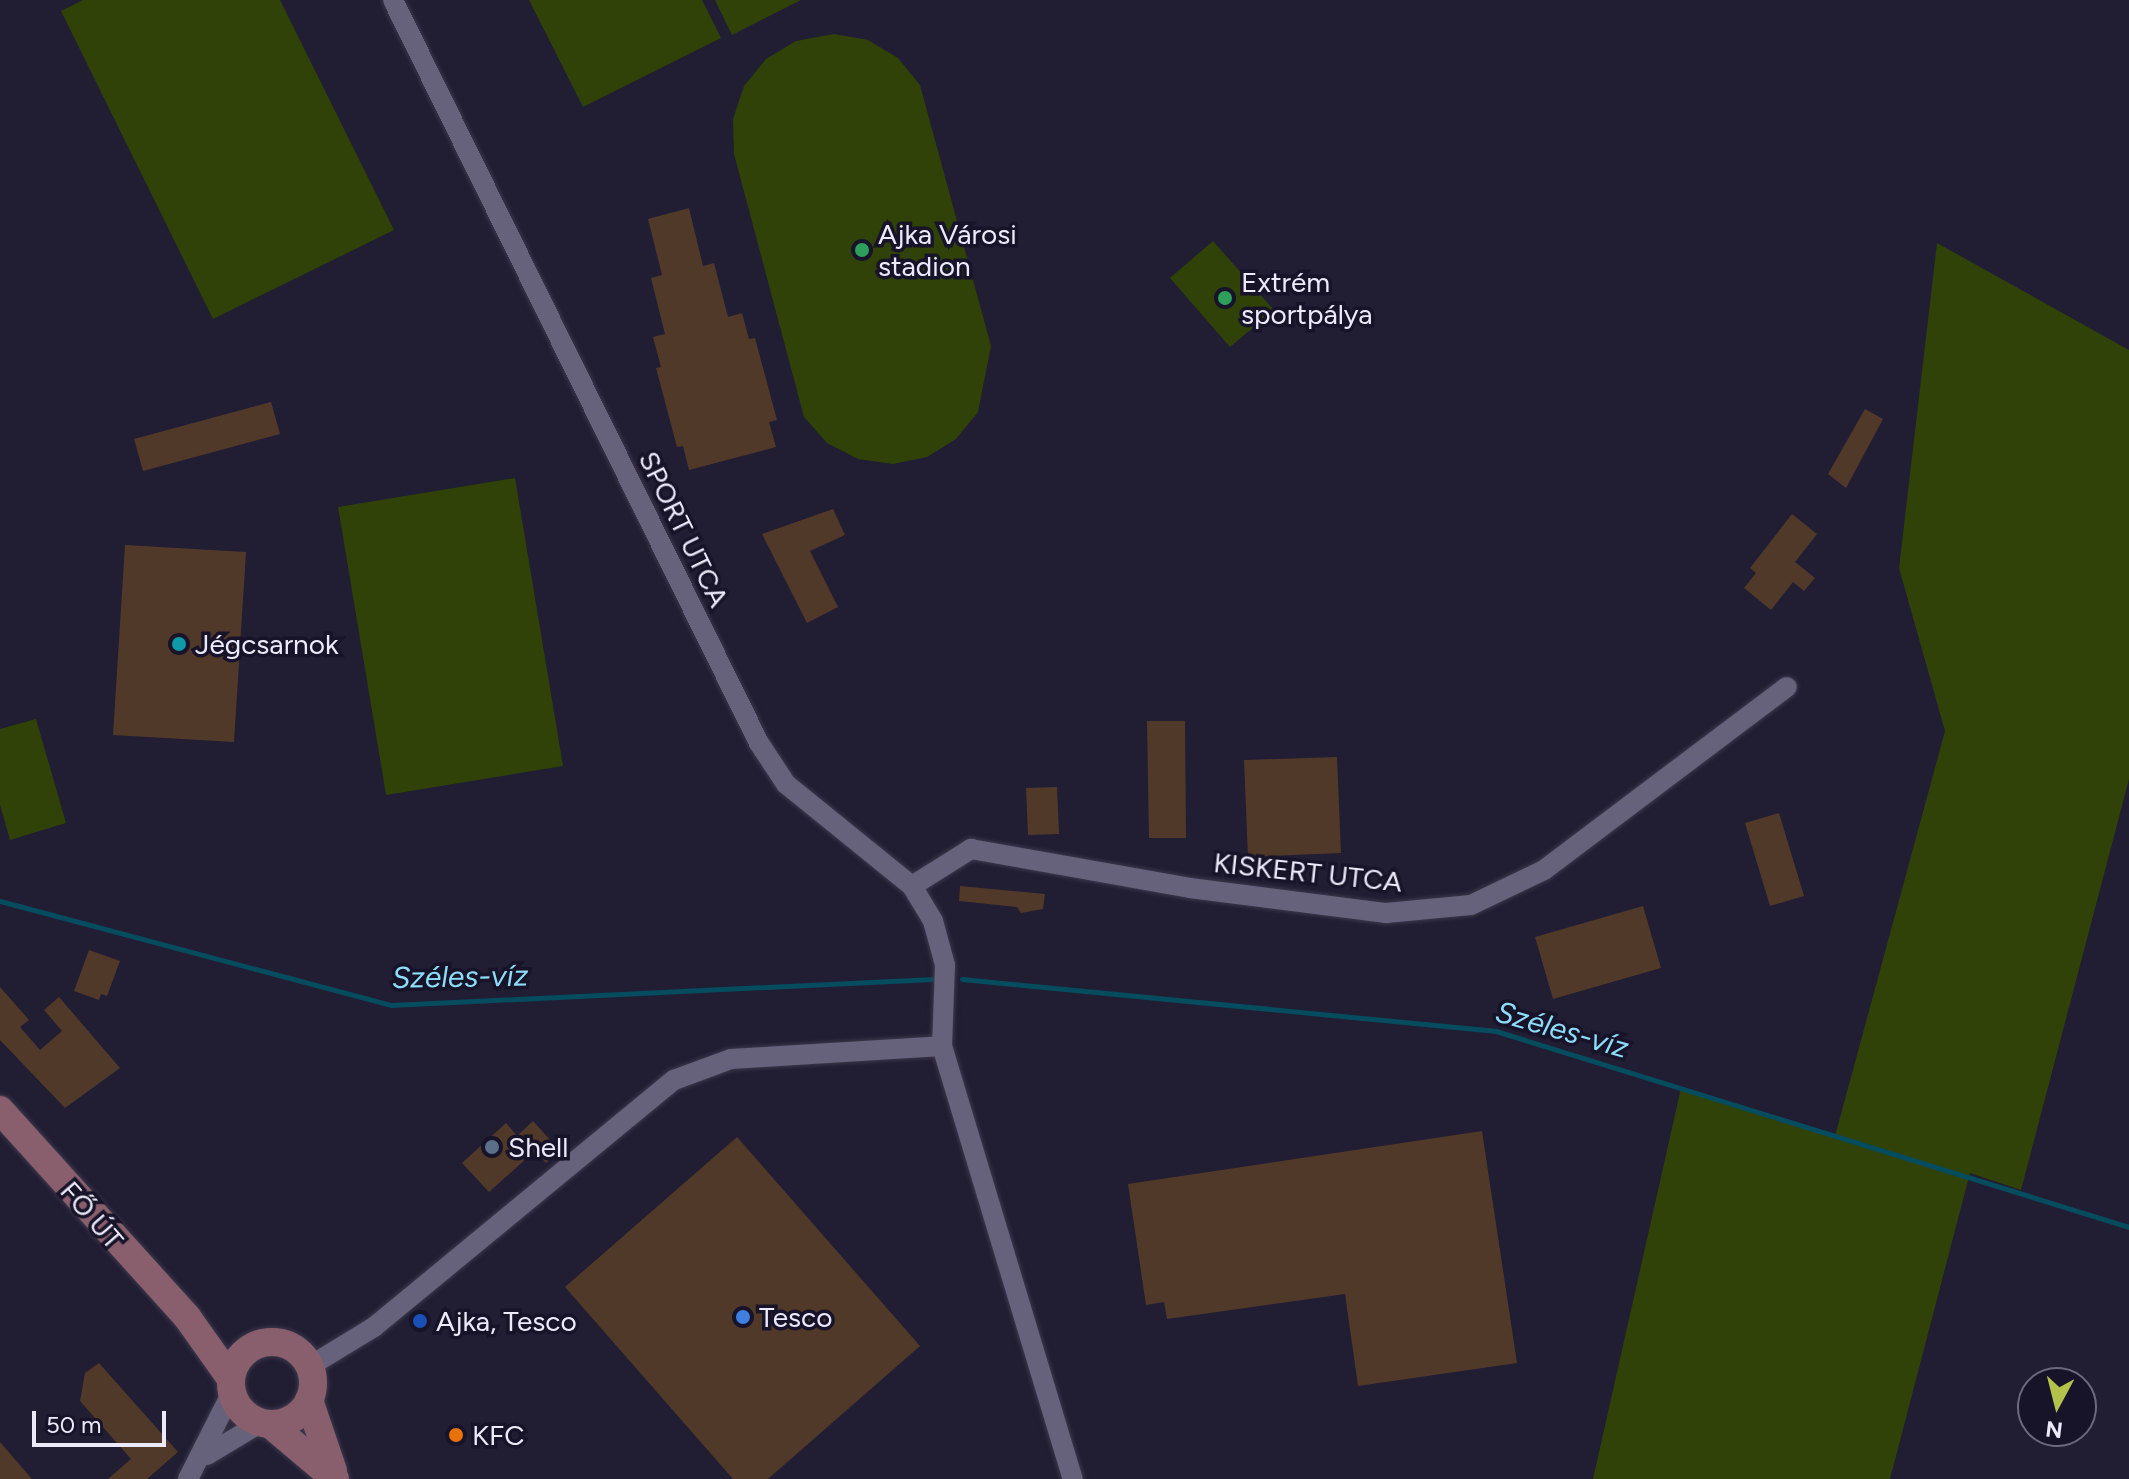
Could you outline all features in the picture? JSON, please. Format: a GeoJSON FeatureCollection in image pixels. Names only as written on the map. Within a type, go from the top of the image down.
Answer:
{"type":"FeatureCollection","features":[{"type":"Feature","properties":{"kind":"main road","name":"FŐ ÚT"},"geometry":{"type":"LineString","coordinates":[[0,1110],[187,1317],[232,1386]]}},
{"type":"Feature","properties":{"kind":"main road","name":"FŐ ÚT"},"geometry":{"type":"LineString","coordinates":[[187,1317],[255,1345]]}},
{"type":"Feature","properties":{"kind":"main road"},"geometry":{"type":"LineString","coordinates":[[284,1344],[310,1366],[309,1400],[336,1479],[266,1423],[246,1414],[232,1386],[239,1359],[255,1345],[284,1344]]}},
{"type":"Feature","properties":{"kind":"main road"},"geometry":{"type":"LineString","coordinates":[[266,1423],[298,1415],[309,1400]]}},
{"type":"Feature","properties":{"kind":"street","name":"SPORT UTCA"},"geometry":{"type":"LineString","coordinates":[[393,0],[759,743],[786,784],[912,886],[933,921],[945,965],[942,1046],[1073,1479]]}},
{"type":"Feature","properties":{"kind":"street","name":"KISKERT UTCA"},"geometry":{"type":"LineString","coordinates":[[912,886],[971,849],[1190,888],[1386,913],[1471,905],[1544,870],[1787,687]]}},
{"type":"Feature","properties":{"kind":"street"},"geometry":{"type":"LineString","coordinates":[[310,1366],[374,1327],[674,1080],[731,1059],[942,1046]]}},
{"type":"Feature","properties":{"kind":"street"},"geometry":{"type":"LineString","coordinates":[[188,1479],[201,1459],[232,1386]]}},
{"type":"Feature","properties":{"kind":"street"},"geometry":{"type":"LineString","coordinates":[[201,1459],[266,1423]]}},
{"type":"Feature","properties":{"kind":"green space"},"geometry":{"type":"Polygon","coordinates":[[[83,0],[280,0],[394,230],[213,319],[61,11],[83,0]]]}},
{"type":"Feature","properties":{"kind":"green space"},"geometry":{"type":"Polygon","coordinates":[[[529,0],[702,0],[721,38],[583,107],[529,0]]]}},
{"type":"Feature","properties":{"kind":"green space"},"geometry":{"type":"Polygon","coordinates":[[[715,0],[801,0],[732,35],[715,0]]]}},
{"type":"Feature","properties":{"kind":"green space","name":"Ajka Városi stadion"},"geometry":{"type":"Polygon","coordinates":[[[834,34],[868,40],[898,58],[920,85],[991,346],[978,412],[956,439],[927,457],[893,464],[858,459],[827,443],[804,417],[734,154],[733,119],[744,86],[766,59],[796,41],[834,34]]]}},
{"type":"Feature","properties":{"kind":"green space","name":"Extrém sportpálya"},"geometry":{"type":"Polygon","coordinates":[[[1213,241],[1274,310],[1230,347],[1170,278],[1213,241]]]}},
{"type":"Feature","properties":{"kind":"green space"},"geometry":{"type":"Polygon","coordinates":[[[1937,243],[2129,350],[2129,779],[2021,1190],[1970,1173],[1890,1479],[1593,1479],[1681,1088],[1835,1136],[1945,731],[1899,568],[1937,243]]]}},
{"type":"Feature","properties":{"kind":"green space"},"geometry":{"type":"Polygon","coordinates":[[[515,478],[563,766],[386,795],[338,507],[515,478]]]}},
{"type":"Feature","properties":{"kind":"green space"},"geometry":{"type":"Polygon","coordinates":[[[36,719],[66,823],[10,840],[0,805],[0,729],[36,719]]]}},
{"type":"Feature","properties":{"kind":"building"},"geometry":{"type":"Polygon","coordinates":[[[689,208],[703,266],[714,263],[728,317],[742,313],[749,339],[755,338],[777,420],[769,422],[776,447],[689,470],[683,446],[677,447],[656,368],[661,367],[653,337],[665,334],[651,278],[662,275],[648,219],[689,208]]]}},
{"type":"Feature","properties":{"kind":"building"},"geometry":{"type":"Polygon","coordinates":[[[271,402],[280,434],[143,471],[134,439],[271,402]]]}},
{"type":"Feature","properties":{"kind":"building"},"geometry":{"type":"Polygon","coordinates":[[[1865,409],[1883,419],[1846,488],[1828,474],[1865,409]]]}},
{"type":"Feature","properties":{"kind":"building"},"geometry":{"type":"Polygon","coordinates":[[[833,509],[845,535],[810,551],[838,607],[807,623],[762,534],[833,509]]]}},
{"type":"Feature","properties":{"kind":"building"},"geometry":{"type":"Polygon","coordinates":[[[1792,514],[1817,534],[1795,562],[1815,578],[1804,591],[1793,582],[1771,610],[1744,588],[1756,573],[1750,568],[1792,514]]]}},
{"type":"Feature","properties":{"kind":"building","name":"Jégcsarnok"},"geometry":{"type":"Polygon","coordinates":[[[125,545],[246,552],[234,742],[113,735],[125,545]]]}},
{"type":"Feature","properties":{"kind":"building"},"geometry":{"type":"Polygon","coordinates":[[[1147,721],[1185,721],[1186,838],[1149,838],[1147,721]]]}},
{"type":"Feature","properties":{"kind":"building"},"geometry":{"type":"Polygon","coordinates":[[[1337,757],[1341,853],[1248,857],[1244,760],[1337,757]]]}},
{"type":"Feature","properties":{"kind":"building"},"geometry":{"type":"Polygon","coordinates":[[[1057,787],[1059,834],[1028,835],[1026,788],[1057,787]]]}},
{"type":"Feature","properties":{"kind":"building"},"geometry":{"type":"Polygon","coordinates":[[[1779,813],[1804,896],[1770,906],[1745,823],[1779,813]]]}},
{"type":"Feature","properties":{"kind":"building"},"geometry":{"type":"Polygon","coordinates":[[[960,886],[1045,894],[1043,909],[1021,913],[1017,907],[959,901],[960,886]]]}},
{"type":"Feature","properties":{"kind":"building"},"geometry":{"type":"Polygon","coordinates":[[[1643,906],[1661,968],[1553,999],[1535,937],[1643,906]]]}},
{"type":"Feature","properties":{"kind":"building"},"geometry":{"type":"Polygon","coordinates":[[[89,950],[120,961],[107,996],[101,994],[99,1000],[74,991],[89,950]]]}},
{"type":"Feature","properties":{"kind":"building"},"geometry":{"type":"Polygon","coordinates":[[[0,987],[29,1020],[20,1027],[40,1050],[62,1031],[44,1010],[59,997],[120,1068],[65,1108],[0,1040],[0,987]]]}},
{"type":"Feature","properties":{"kind":"building"},"geometry":{"type":"Polygon","coordinates":[[[533,1121],[560,1151],[546,1163],[535,1151],[489,1192],[462,1163],[506,1123],[517,1136],[533,1121]]]}},
{"type":"Feature","properties":{"kind":"building"},"geometry":{"type":"Polygon","coordinates":[[[1482,1131],[1517,1363],[1358,1386],[1345,1294],[1167,1319],[1164,1302],[1146,1305],[1128,1184],[1482,1131]]]}},
{"type":"Feature","properties":{"kind":"building","name":"Tesco"},"geometry":{"type":"Polygon","coordinates":[[[737,1137],[920,1346],[768,1479],[733,1479],[565,1287],[737,1137]]]}},
{"type":"Feature","properties":{"kind":"building"},"geometry":{"type":"Polygon","coordinates":[[[99,1363],[178,1452],[147,1479],[108,1479],[131,1459],[80,1401],[85,1373],[99,1363]]]}},
{"type":"Feature","properties":{"kind":"building"},"geometry":{"type":"Polygon","coordinates":[[[0,1442],[32,1479],[0,1479],[0,1442]]]}},
{"type":"Feature","properties":{"kind":"waterway","name":"Széles-víz"},"geometry":{"type":"LineString","coordinates":[[0,901],[391,1005],[933,979]]}},
{"type":"Feature","properties":{"kind":"waterway","name":"Széles-víz"},"geometry":{"type":"LineString","coordinates":[[962,979],[1496,1031],[2129,1227]]}},
{"type":"Feature","properties":{"kind":"place","name":"Ajka Városi stadion"},"geometry":{"type":"Point","coordinates":[862,250]}},
{"type":"Feature","properties":{"kind":"place","name":"Extrém sportpálya"},"geometry":{"type":"Point","coordinates":[1225,298]}},
{"type":"Feature","properties":{"kind":"place","name":"Jégcsarnok"},"geometry":{"type":"Point","coordinates":[179,644]}},
{"type":"Feature","properties":{"kind":"place","name":"Shell"},"geometry":{"type":"Point","coordinates":[492,1147]}},
{"type":"Feature","properties":{"kind":"place","name":"Tesco"},"geometry":{"type":"Point","coordinates":[743,1317]}},
{"type":"Feature","properties":{"kind":"place","name":"Ajka, Tesco"},"geometry":{"type":"Point","coordinates":[420,1321]}},
{"type":"Feature","properties":{"kind":"place","name":"KFC"},"geometry":{"type":"Point","coordinates":[456,1435]}}]}
